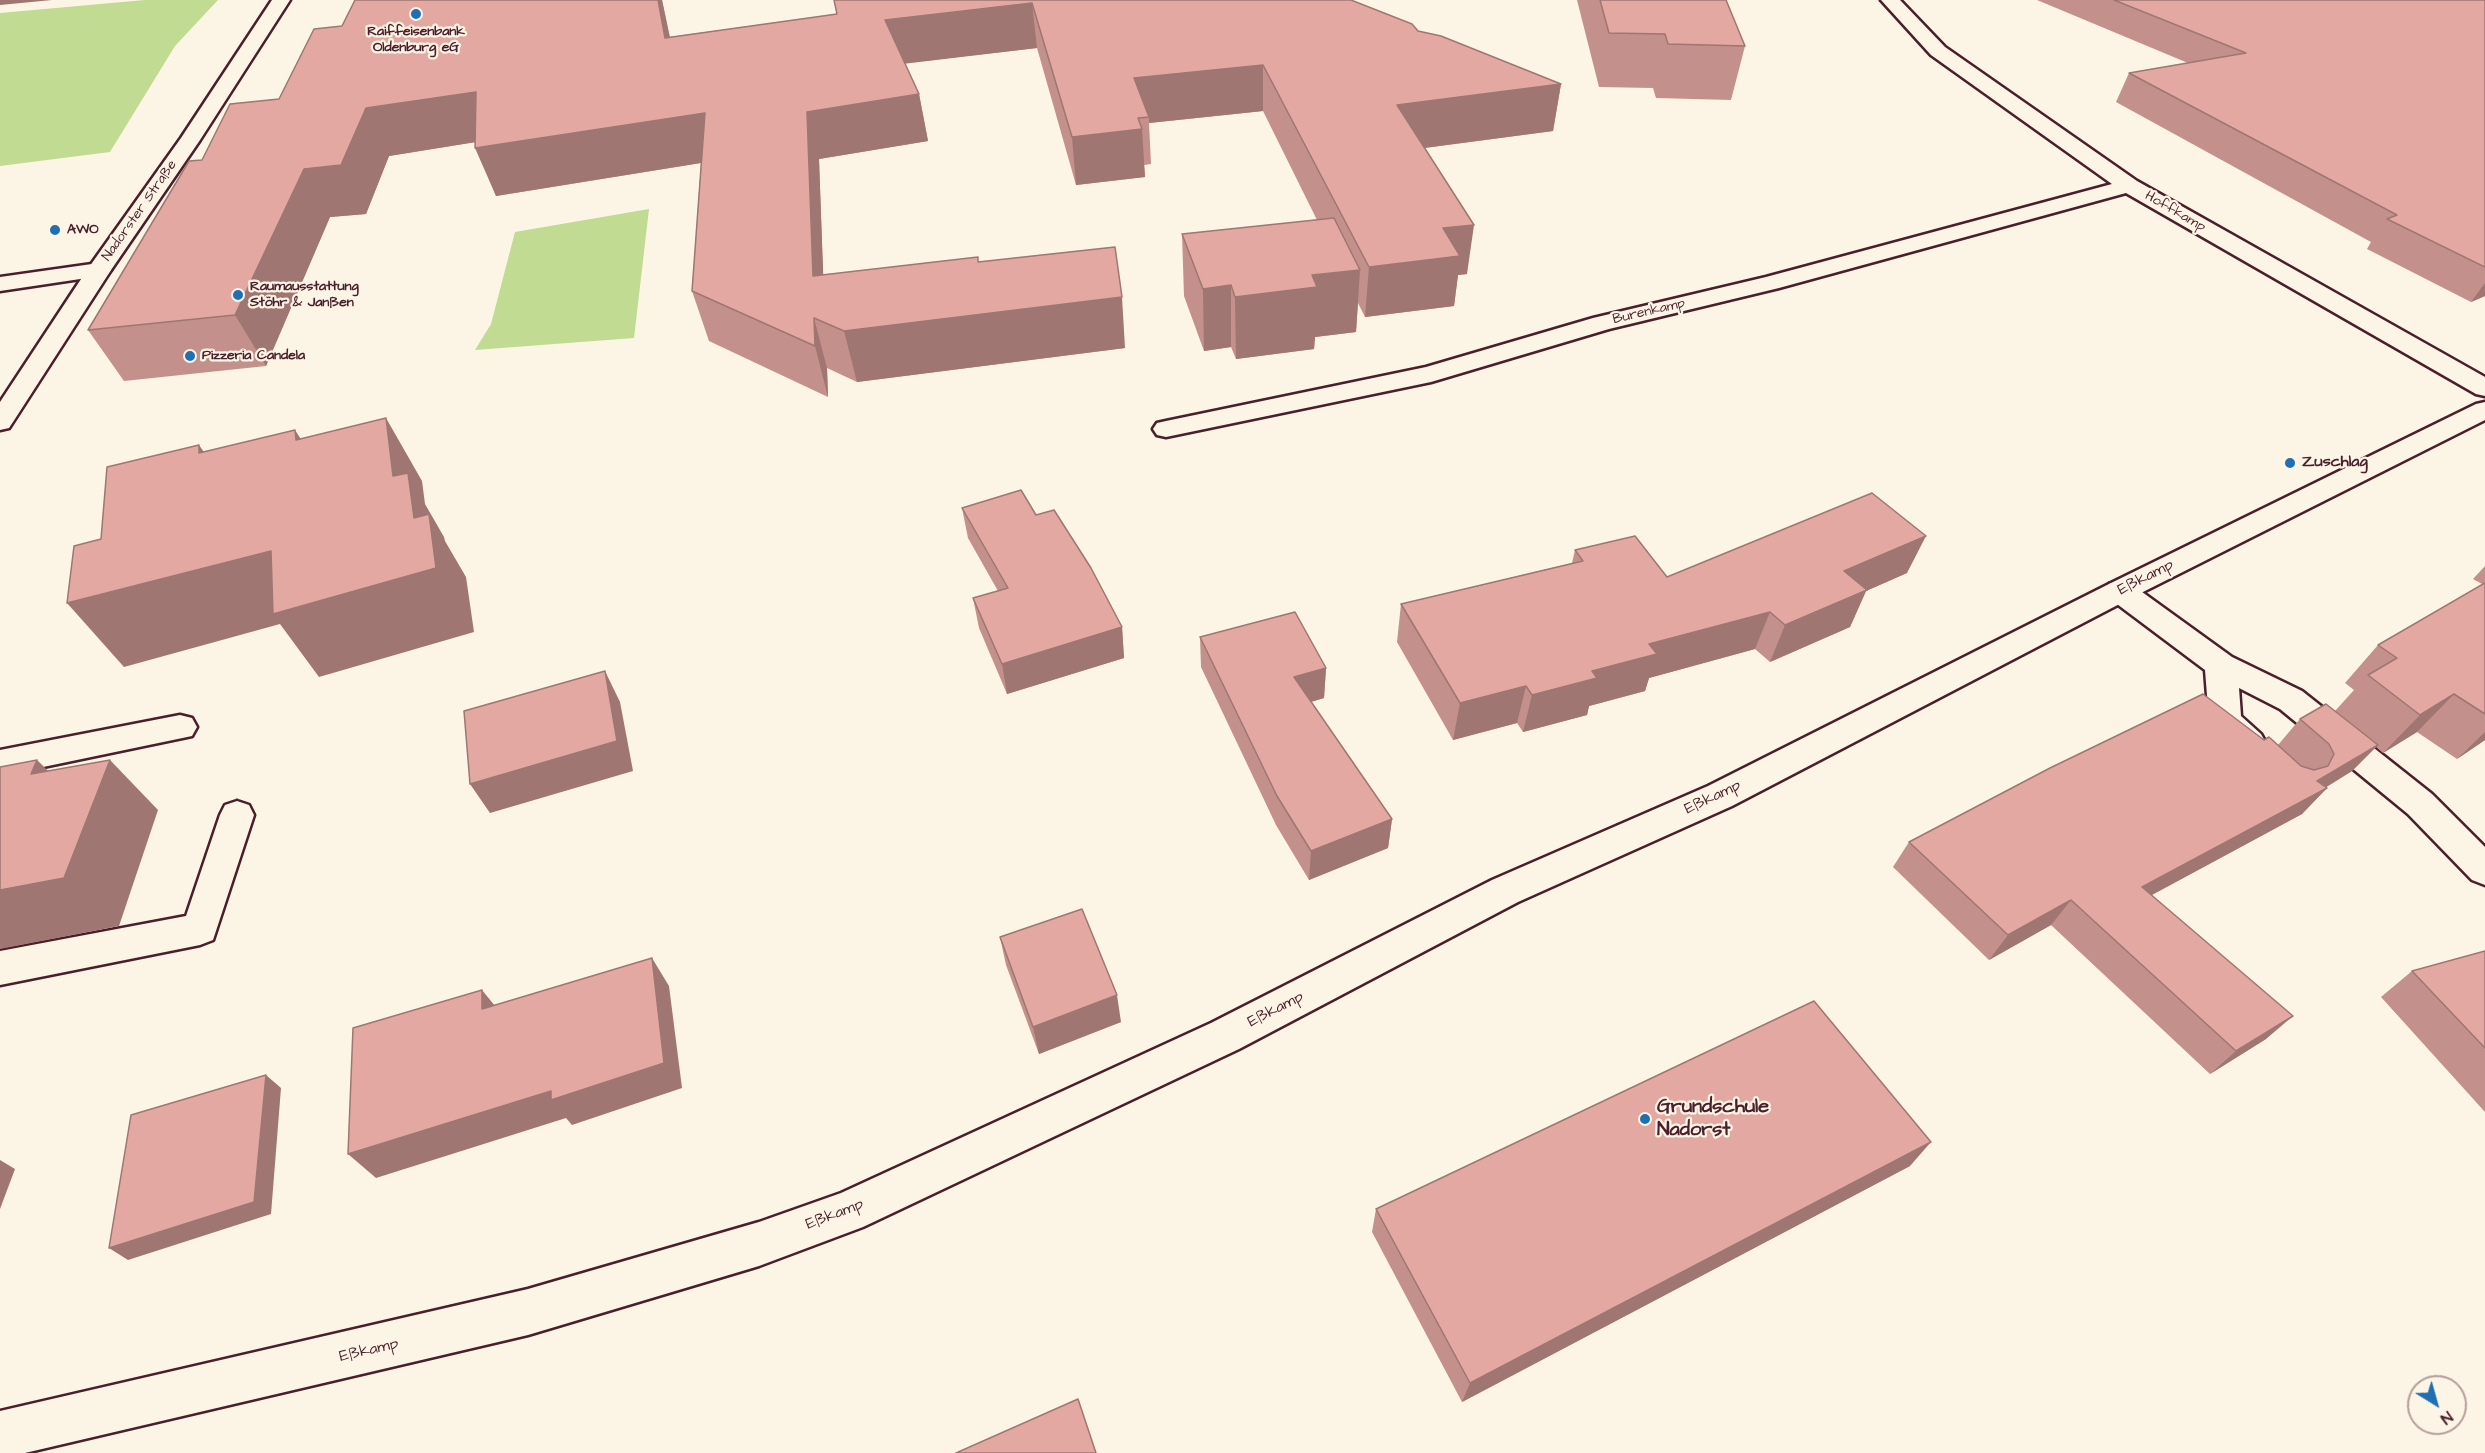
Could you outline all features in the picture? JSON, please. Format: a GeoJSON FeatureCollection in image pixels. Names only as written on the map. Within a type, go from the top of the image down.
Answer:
{"type":"FeatureCollection","features":[{"type":"Feature","properties":{"kind":"street","name":"Nadorster Straße"},"geometry":{"type":"LineString","coordinates":[[0,422],[99,270],[190,140],[281,0]]}},
{"type":"Feature","properties":{"kind":"street","name":"Hoffkamp"},"geometry":{"type":"LineString","coordinates":[[1890,0],[1938,51],[2129,186],[2485,388]]}},
{"type":"Feature","properties":{"kind":"street","name":"Burenkamp"},"geometry":{"type":"LineString","coordinates":[[1166,429],[1431,374],[1602,323],[1771,283],[2129,186]]}},
{"type":"Feature","properties":{"kind":"street"},"geometry":{"type":"LineString","coordinates":[[0,284],[99,270]]}},
{"type":"Feature","properties":{"kind":"street","name":"Eßkamp"},"geometry":{"type":"LineString","coordinates":[[0,1434],[438,1335],[528,1312],[759,1244],[848,1212],[1225,1036],[1505,891],[1720,796],[2120,591],[2485,410]]}},
{"type":"Feature","properties":{"kind":"street"},"geometry":{"type":"LineString","coordinates":[[2120,591],[2221,665],[2291,700],[2420,804],[2485,870]]}},
{"type":"Feature","properties":{"kind":"street"},"geometry":{"type":"LineString","coordinates":[[2221,665],[2225,721],[2275,766]]}},
{"type":"Feature","properties":{"kind":"street"},"geometry":{"type":"LineString","coordinates":[[0,763],[180,727]]}},
{"type":"Feature","properties":{"kind":"street"},"geometry":{"type":"LineString","coordinates":[[0,968],[200,928],[237,815]]}},
{"type":"Feature","properties":{"kind":"green space"},"geometry":{"type":"Polygon","coordinates":[[[145,0],[218,0],[175,46],[110,152],[0,166],[0,13],[145,0]]]}},
{"type":"Feature","properties":{"kind":"green space"},"geometry":{"type":"Polygon","coordinates":[[[649,209],[634,338],[475,350],[491,324],[515,232],[649,209]]]}},
{"type":"Feature","properties":{"kind":"building"},"geometry":{"type":"Polygon","coordinates":[[[355,0],[658,0],[665,38],[837,14],[834,0],[1351,0],[1412,24],[1418,31],[1441,36],[1561,84],[1397,105],[1474,225],[1443,228],[1460,256],[1369,267],[1263,65],[1134,78],[1149,117],[1138,118],[1142,129],[1072,137],[1032,3],[885,20],[919,94],[807,112],[813,276],[978,257],[978,262],[1115,247],[1122,297],[844,331],[814,318],[815,346],[692,291],[705,113],[475,148],[476,92],[366,108],[341,165],[304,169],[235,315],[88,330],[189,161],[202,160],[230,104],[279,99],[314,29],[342,26],[355,0]]]}},
{"type":"Feature","properties":{"kind":"building"},"geometry":{"type":"Polygon","coordinates":[[[1600,0],[1726,0],[1745,46],[1668,44],[1665,34],[1609,33],[1600,0]]]}},
{"type":"Feature","properties":{"kind":"building"},"geometry":{"type":"Polygon","coordinates":[[[2114,0],[2485,0],[2485,267],[2387,219],[2397,215],[2129,73],[2246,53],[2114,0]]]}},
{"type":"Feature","properties":{"kind":"building"},"geometry":{"type":"Polygon","coordinates":[[[1334,218],[1360,270],[1312,275],[1317,287],[1235,297],[1231,285],[1203,289],[1182,234],[1334,218]]]}},
{"type":"Feature","properties":{"kind":"building"},"geometry":{"type":"Polygon","coordinates":[[[386,418],[393,476],[408,473],[414,518],[429,514],[436,568],[273,614],[271,551],[67,603],[74,546],[101,539],[107,467],[199,445],[199,453],[295,430],[296,440],[386,418]]]}},
{"type":"Feature","properties":{"kind":"building"},"geometry":{"type":"Polygon","coordinates":[[[1021,490],[1036,515],[1054,510],[1091,568],[1122,627],[1002,664],[973,598],[1008,588],[962,508],[1021,490]]]}},
{"type":"Feature","properties":{"kind":"building"},"geometry":{"type":"Polygon","coordinates":[[[1872,493],[1926,536],[1844,571],[1867,590],[1785,625],[1770,612],[1649,644],[1657,654],[1592,671],[1597,678],[1532,695],[1526,686],[1460,703],[1401,604],[1583,561],[1575,550],[1635,536],[1667,577],[1872,493]]]}},
{"type":"Feature","properties":{"kind":"building"},"geometry":{"type":"Polygon","coordinates":[[[2485,583],[2485,714],[2454,694],[2420,715],[2368,675],[2397,658],[2378,645],[2485,583]]]}},
{"type":"Feature","properties":{"kind":"building"},"geometry":{"type":"Polygon","coordinates":[[[1295,612],[1326,668],[1294,677],[1392,819],[1311,851],[1277,796],[1200,637],[1295,612]]]}},
{"type":"Feature","properties":{"kind":"building"},"geometry":{"type":"Polygon","coordinates":[[[605,671],[617,741],[470,784],[464,711],[605,671]]]}},
{"type":"Feature","properties":{"kind":"building"},"geometry":{"type":"Polygon","coordinates":[[[2203,694],[2264,740],[2269,737],[2301,766],[2314,770],[2328,766],[2334,754],[2329,744],[2300,719],[2326,704],[2378,745],[2317,781],[2327,788],[2142,887],[2293,1016],[2236,1051],[2071,900],[2008,935],[1909,842],[2050,768],[2203,694]]]}},
{"type":"Feature","properties":{"kind":"building"},"geometry":{"type":"Polygon","coordinates":[[[37,760],[31,774],[110,760],[64,878],[0,890],[0,767],[37,760]]]}},
{"type":"Feature","properties":{"kind":"building"},"geometry":{"type":"Polygon","coordinates":[[[1082,909],[1117,995],[1033,1027],[1000,937],[1082,909]]]}},
{"type":"Feature","properties":{"kind":"building"},"geometry":{"type":"Polygon","coordinates":[[[2485,951],[2485,1048],[2412,971],[2485,951]]]}},
{"type":"Feature","properties":{"kind":"building"},"geometry":{"type":"Polygon","coordinates":[[[652,958],[664,1063],[551,1100],[551,1091],[348,1154],[353,1028],[482,990],[482,1009],[652,958]]]}},
{"type":"Feature","properties":{"kind":"building"},"geometry":{"type":"Polygon","coordinates":[[[1814,1001],[1931,1142],[1470,1383],[1376,1209],[1814,1001]]]}},
{"type":"Feature","properties":{"kind":"building"},"geometry":{"type":"Polygon","coordinates":[[[266,1075],[254,1202],[109,1248],[131,1115],[266,1075]]]}},
{"type":"Feature","properties":{"kind":"building"},"geometry":{"type":"Polygon","coordinates":[[[1078,1399],[1096,1453],[956,1453],[1078,1399]]]}},
{"type":"Feature","properties":{"kind":"place","name":"Raiffeisenbank Oldenburg eG"},"geometry":{"type":"Point","coordinates":[416,14]}},
{"type":"Feature","properties":{"kind":"place","name":"AWO"},"geometry":{"type":"Point","coordinates":[55,230]}},
{"type":"Feature","properties":{"kind":"place","name":"Raumausstattung Stöhr & Janßen"},"geometry":{"type":"Point","coordinates":[238,295]}},
{"type":"Feature","properties":{"kind":"place","name":"Pizzeria Candela"},"geometry":{"type":"Point","coordinates":[190,356]}},
{"type":"Feature","properties":{"kind":"place","name":"Zuschlag"},"geometry":{"type":"Point","coordinates":[2290,463]}},
{"type":"Feature","properties":{"kind":"place","name":"Grundschule Nadorst"},"geometry":{"type":"Point","coordinates":[1645,1119]}}]}
